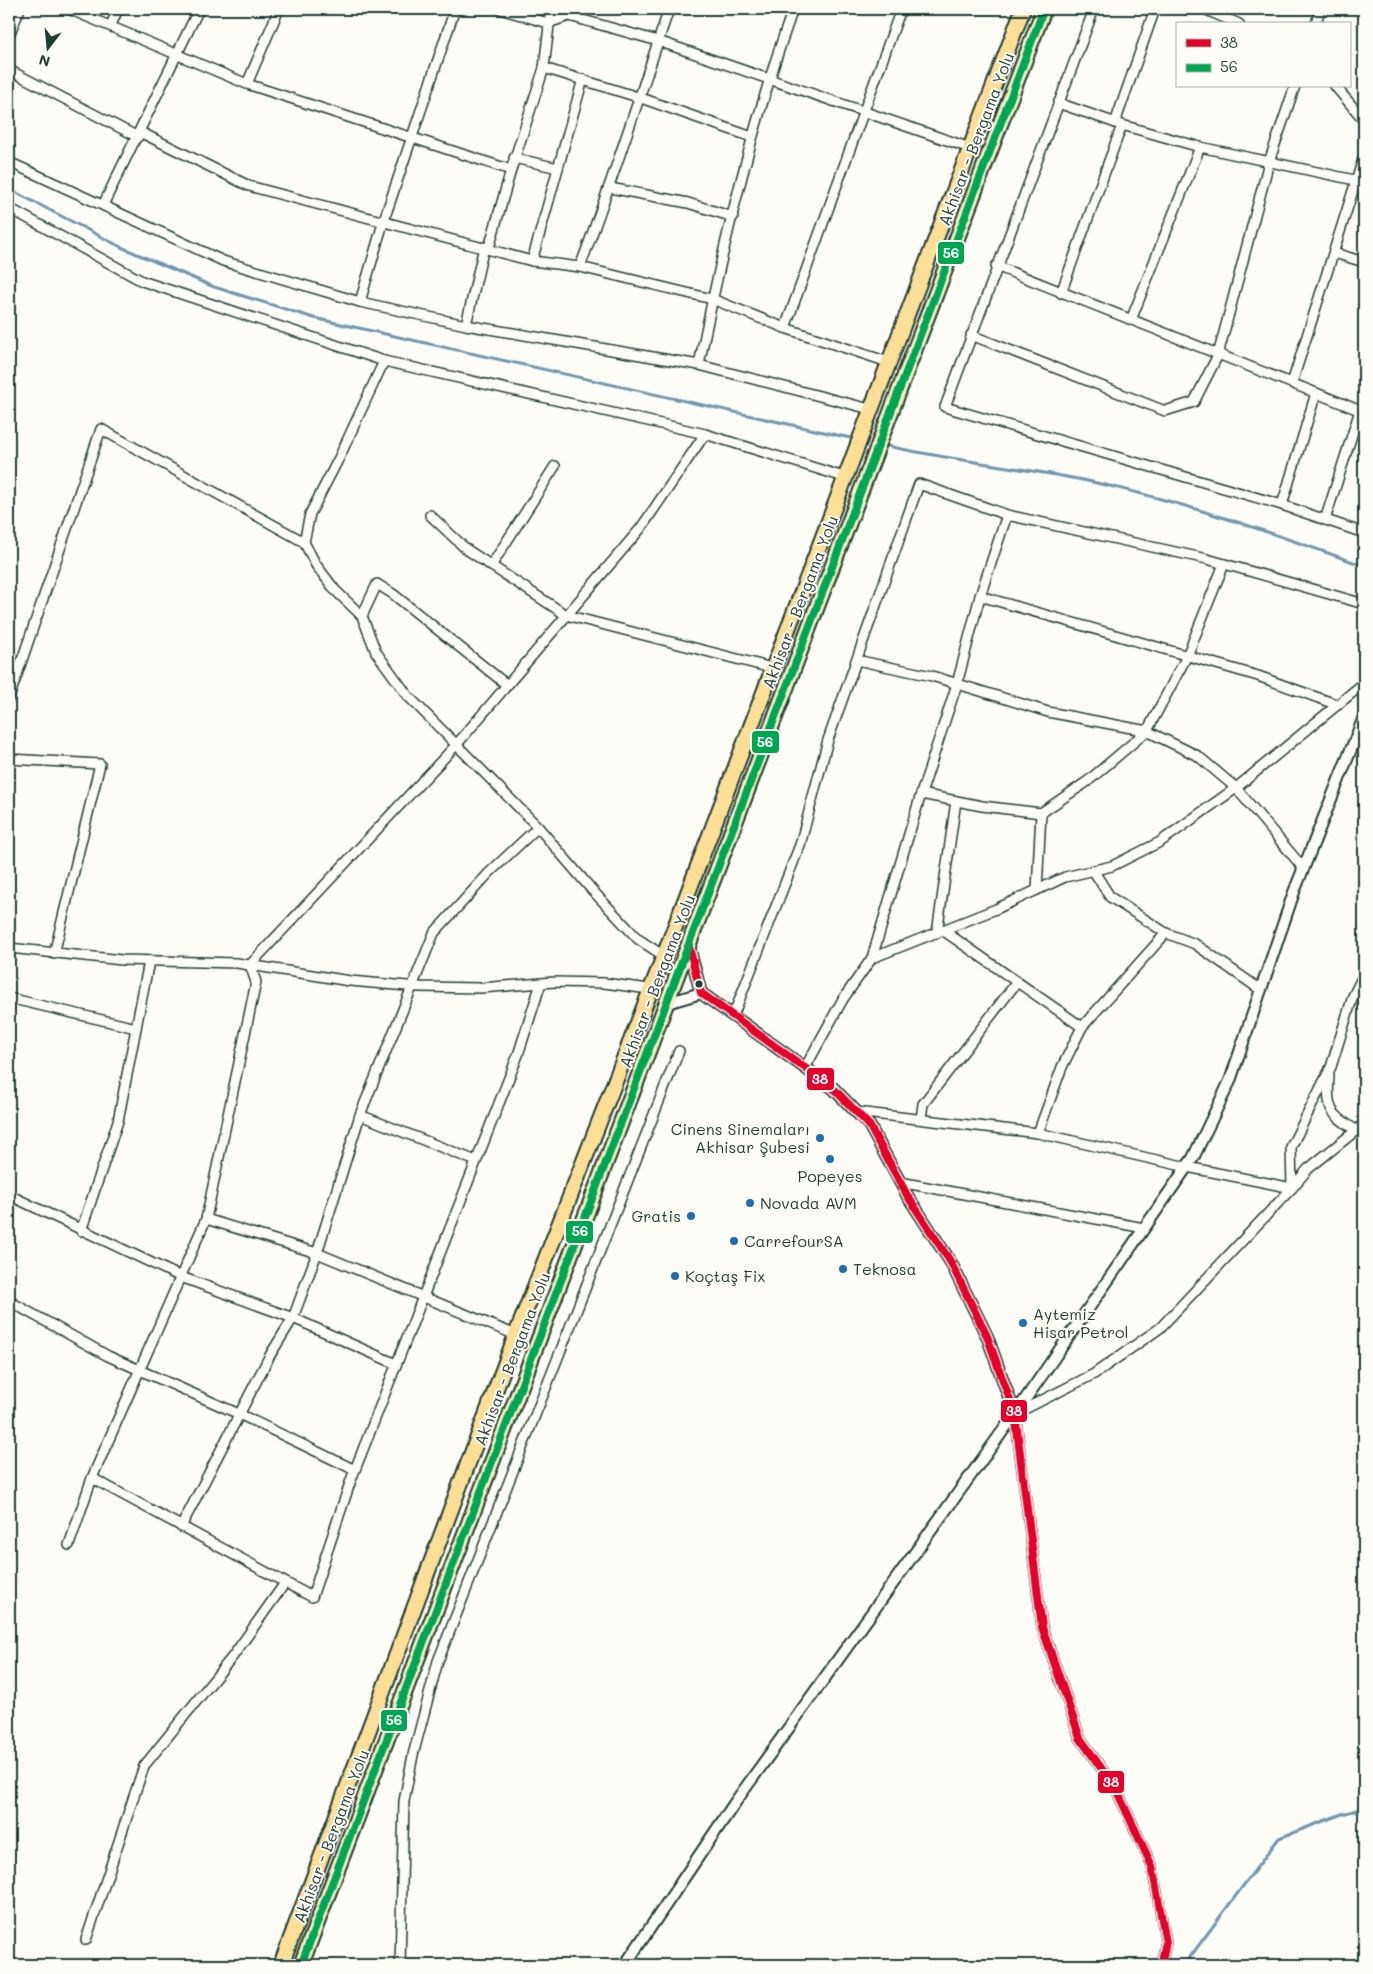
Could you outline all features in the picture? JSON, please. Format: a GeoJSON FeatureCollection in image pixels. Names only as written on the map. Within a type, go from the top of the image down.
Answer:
{"type":"FeatureCollection","features":[{"type":"Feature","properties":{"kind":"main road","name":"Akhisar - Bergama Yolu"},"geometry":{"type":"LineString","coordinates":[[281,1965],[516,1335],[649,989],[664,956],[1023,9]]}},
{"type":"Feature","properties":{"kind":"main road","name":"Akhisar - Bergama Yolu"},"geometry":{"type":"LineString","coordinates":[[301,1965],[1044,9]]}},
{"type":"Feature","properties":{"kind":"street"},"geometry":{"type":"LineString","coordinates":[[9,35],[20,9]]}},
{"type":"Feature","properties":{"kind":"street"},"geometry":{"type":"LineString","coordinates":[[68,9],[111,25],[176,55],[247,84],[511,170]]}},
{"type":"Feature","properties":{"kind":"street"},"geometry":{"type":"LineString","coordinates":[[111,25],[118,9]]}},
{"type":"Feature","properties":{"kind":"street"},"geometry":{"type":"LineString","coordinates":[[102,206],[199,9]]}},
{"type":"Feature","properties":{"kind":"street"},"geometry":{"type":"LineString","coordinates":[[247,84],[279,9]]}},
{"type":"Feature","properties":{"kind":"street"},"geometry":{"type":"LineString","coordinates":[[360,302],[383,223],[455,9]]}},
{"type":"Feature","properties":{"kind":"street"},"geometry":{"type":"LineString","coordinates":[[500,9],[548,23],[568,16],[658,41],[970,148]]}},
{"type":"Feature","properties":{"kind":"street"},"geometry":{"type":"LineString","coordinates":[[466,325],[514,158],[544,68],[551,9]]}},
{"type":"Feature","properties":{"kind":"street"},"geometry":{"type":"LineString","coordinates":[[580,267],[610,188],[669,9]]}},
{"type":"Feature","properties":{"kind":"street"},"geometry":{"type":"LineString","coordinates":[[699,364],[712,299],[752,137],[769,78],[794,9]]}},
{"type":"Feature","properties":{"kind":"street"},"geometry":{"type":"LineString","coordinates":[[785,328],[901,9]]}},
{"type":"Feature","properties":{"kind":"street"},"geometry":{"type":"LineString","coordinates":[[1094,9],[996,266],[945,407],[1282,505],[1364,532]]}},
{"type":"Feature","properties":{"kind":"street"},"geometry":{"type":"LineString","coordinates":[[1061,293],[1119,124],[1155,9]]}},
{"type":"Feature","properties":{"kind":"street"},"geometry":{"type":"LineString","coordinates":[[1204,9],[1234,22]]}},
{"type":"Feature","properties":{"kind":"street"},"geometry":{"type":"LineString","coordinates":[[1317,22],[1320,9]]}},
{"type":"Feature","properties":{"kind":"street"},"geometry":{"type":"LineString","coordinates":[[544,68],[584,79],[752,137]]}},
{"type":"Feature","properties":{"kind":"street"},"geometry":{"type":"LineString","coordinates":[[9,70],[249,186],[383,223],[487,247],[532,260],[580,267],[712,299],[785,328],[888,362]]}},
{"type":"Feature","properties":{"kind":"street"},"geometry":{"type":"LineString","coordinates":[[532,260],[584,79]]}},
{"type":"Feature","properties":{"kind":"street"},"geometry":{"type":"LineString","coordinates":[[971,335],[1165,411],[1194,402],[1218,354],[1269,162],[1294,88]]}},
{"type":"Feature","properties":{"kind":"street"},"geometry":{"type":"LineString","coordinates":[[1337,88],[1364,120]]}},
{"type":"Feature","properties":{"kind":"street"},"geometry":{"type":"LineString","coordinates":[[1058,103],[1119,124],[1200,147],[1361,181]]}},
{"type":"Feature","properties":{"kind":"street"},"geometry":{"type":"LineString","coordinates":[[1131,320],[1200,147]]}},
{"type":"Feature","properties":{"kind":"street"},"geometry":{"type":"LineString","coordinates":[[1292,383],[1334,253],[1361,181],[1364,156]]}},
{"type":"Feature","properties":{"kind":"street"},"geometry":{"type":"LineString","coordinates":[[514,158],[558,168]]}},
{"type":"Feature","properties":{"kind":"street"},"geometry":{"type":"LineString","coordinates":[[9,162],[223,261],[360,302],[466,325],[699,364],[870,409]]}},
{"type":"Feature","properties":{"kind":"street"},"geometry":{"type":"LineString","coordinates":[[610,188],[688,203],[733,217]]}},
{"type":"Feature","properties":{"kind":"street"},"geometry":{"type":"LineString","coordinates":[[9,208],[142,281],[384,361],[705,434],[844,477]]}},
{"type":"Feature","properties":{"kind":"street"},"geometry":{"type":"LineString","coordinates":[[1334,253],[1364,262]]}},
{"type":"Feature","properties":{"kind":"street"},"geometry":{"type":"LineString","coordinates":[[996,266],[1362,411],[1325,520]]}},
{"type":"Feature","properties":{"kind":"street"},"geometry":{"type":"LineString","coordinates":[[304,542],[310,514],[340,458],[384,361]]}},
{"type":"Feature","properties":{"kind":"street"},"geometry":{"type":"LineString","coordinates":[[1282,505],[1316,393]]}},
{"type":"Feature","properties":{"kind":"street"},"geometry":{"type":"LineString","coordinates":[[9,698],[101,429],[304,542],[316,565],[335,590],[362,616],[376,652],[408,696],[538,827],[592,890],[638,939],[664,956]]}},
{"type":"Feature","properties":{"kind":"street"},"geometry":{"type":"LineString","coordinates":[[250,964],[457,744],[641,528],[705,434]]}},
{"type":"Feature","properties":{"kind":"street"},"geometry":{"type":"LineString","coordinates":[[491,566],[555,466]]}},
{"type":"Feature","properties":{"kind":"street"},"geometry":{"type":"LineString","coordinates":[[733,1016],[800,845],[828,740],[919,484],[1007,515],[1224,564],[1364,604]]}},
{"type":"Feature","properties":{"kind":"street"},"geometry":{"type":"LineString","coordinates":[[430,515],[466,549],[566,615],[772,668]]}},
{"type":"Feature","properties":{"kind":"street"},"geometry":{"type":"LineString","coordinates":[[805,1068],[843,999],[872,958],[921,794],[957,684],[980,596],[1007,515]]}},
{"type":"Feature","properties":{"kind":"street"},"geometry":{"type":"LineString","coordinates":[[921,794],[1041,813],[1088,781],[1147,731],[1187,656],[1224,564]]}},
{"type":"Feature","properties":{"kind":"street"},"geometry":{"type":"LineString","coordinates":[[362,616],[378,584],[507,684]]}},
{"type":"Feature","properties":{"kind":"street"},"geometry":{"type":"LineString","coordinates":[[980,596],[1258,676],[1338,705]]}},
{"type":"Feature","properties":{"kind":"street"},"geometry":{"type":"LineString","coordinates":[[856,660],[932,676],[1048,712],[1147,731],[1198,756],[1236,788],[1304,869]]}},
{"type":"Feature","properties":{"kind":"street"},"geometry":{"type":"LineString","coordinates":[[872,958],[940,932],[1065,877],[1112,866],[1160,842],[1236,788],[1364,683]]}},
{"type":"Feature","properties":{"kind":"street"},"geometry":{"type":"LineString","coordinates":[[625,1965],[736,1801],[1015,1414],[1194,1158],[1230,1081],[1304,869],[1364,717]]}},
{"type":"Feature","properties":{"kind":"street"},"geometry":{"type":"LineString","coordinates":[[9,759],[100,764],[54,954]]}},
{"type":"Feature","properties":{"kind":"street"},"geometry":{"type":"LineString","coordinates":[[940,932],[956,801]]}},
{"type":"Feature","properties":{"kind":"street"},"geometry":{"type":"LineString","coordinates":[[1037,890],[1041,813]]}},
{"type":"Feature","properties":{"kind":"street"},"geometry":{"type":"LineString","coordinates":[[180,1527],[269,1357],[293,1318],[317,1253],[360,1115],[434,933],[488,873],[538,827]]}},
{"type":"Feature","properties":{"kind":"street"},"geometry":{"type":"LineString","coordinates":[[1093,870],[1110,897],[1166,933],[1195,944],[1261,990]]}},
{"type":"Feature","properties":{"kind":"street"},"geometry":{"type":"LineString","coordinates":[[940,932],[1082,1027]]}},
{"type":"Feature","properties":{"kind":"street"},"geometry":{"type":"LineString","coordinates":[[1038,1133],[1062,1067],[1082,1027],[1166,933]]}},
{"type":"Feature","properties":{"kind":"street"},"geometry":{"type":"LineString","coordinates":[[689,947],[701,993],[833,1088],[869,1126],[900,1182],[950,1261],[987,1336],[1015,1414],[1042,1628],[1080,1738],[1116,1789],[1152,1866],[1166,1942],[1162,1965]]}},
{"type":"Feature","properties":{"kind":"street"},"geometry":{"type":"LineString","coordinates":[[9,948],[54,954],[250,964],[350,981],[414,986],[481,988],[541,983],[604,983],[649,989]]}},
{"type":"Feature","properties":{"kind":"street"},"geometry":{"type":"LineString","coordinates":[[81,1231],[118,1121],[149,960]]}},
{"type":"Feature","properties":{"kind":"street"},"geometry":{"type":"LineString","coordinates":[[69,1545],[92,1478],[206,1219],[256,982],[250,964]]}},
{"type":"Feature","properties":{"kind":"street"},"geometry":{"type":"LineString","coordinates":[[1292,1188],[1291,1146],[1329,1072],[1353,996],[1364,974]]}},
{"type":"Feature","properties":{"kind":"street"},"geometry":{"type":"LineString","coordinates":[[921,1119],[923,1104],[1017,982]]}},
{"type":"Feature","properties":{"kind":"street"},"geometry":{"type":"LineString","coordinates":[[92,1478],[312,1597],[355,1470],[422,1297],[438,1264],[518,1055],[541,983]]}},
{"type":"Feature","properties":{"kind":"street"},"geometry":{"type":"LineString","coordinates":[[667,1003],[701,993]]}},
{"type":"Feature","properties":{"kind":"street"},"geometry":{"type":"LineString","coordinates":[[9,998],[136,1028]]}},
{"type":"Feature","properties":{"kind":"street"},"geometry":{"type":"LineString","coordinates":[[400,1965],[404,1801],[413,1755],[438,1661],[679,1051]]}},
{"type":"Feature","properties":{"kind":"street"},"geometry":{"type":"LineString","coordinates":[[1015,1414],[1094,1374],[1160,1328],[1308,1169],[1362,1128],[1334,1115],[1328,1096],[1329,1072]]}},
{"type":"Feature","properties":{"kind":"street"},"geometry":{"type":"LineString","coordinates":[[856,1112],[1038,1133],[1187,1167],[1292,1188]]}},
{"type":"Feature","properties":{"kind":"street"},"geometry":{"type":"LineString","coordinates":[[360,1115],[476,1162]]}},
{"type":"Feature","properties":{"kind":"street"},"geometry":{"type":"LineString","coordinates":[[900,1182],[1144,1228]]}},
{"type":"Feature","properties":{"kind":"street"},"geometry":{"type":"LineString","coordinates":[[9,1195],[81,1231],[181,1277],[293,1318],[396,1364]]}},
{"type":"Feature","properties":{"kind":"street"},"geometry":{"type":"LineString","coordinates":[[206,1219],[317,1253],[516,1335]]}},
{"type":"Feature","properties":{"kind":"street"},"geometry":{"type":"LineString","coordinates":[[9,1301],[108,1356],[239,1414],[355,1470]]}},
{"type":"Feature","properties":{"kind":"street"},"geometry":{"type":"LineString","coordinates":[[86,1940],[144,1766],[233,1656],[285,1583]]}},
{"type":"Feature","properties":{"kind":"waterway"},"geometry":{"type":"LineString","coordinates":[[9,189],[121,247],[214,287],[314,318],[855,439]]}},
{"type":"Feature","properties":{"kind":"waterway"},"geometry":{"type":"LineString","coordinates":[[883,445],[1066,477],[1127,490],[1230,520],[1364,566]]}},
{"type":"Feature","properties":{"kind":"waterway"},"geometry":{"type":"LineString","coordinates":[[1184,1965],[1279,1838],[1342,1814],[1364,1808]]}},
{"type":"Feature","properties":{"kind":"transit line","name":"56"},"geometry":{"type":"LineString","coordinates":[[301,1965],[1044,9]]}},
{"type":"Feature","properties":{"kind":"transit line","name":"38"},"geometry":{"type":"LineString","coordinates":[[689,947],[701,993],[833,1088],[869,1125],[907,1195],[950,1261],[987,1336],[1015,1414],[1042,1627],[1080,1738],[1116,1789],[1152,1866],[1166,1942],[1161,1965]]}},
{"type":"Feature","properties":{"kind":"place","name":"Cinens Sinemaları Akhisar Şubesi"},"geometry":{"type":"Point","coordinates":[820,1138]}},
{"type":"Feature","properties":{"kind":"place","name":"Popeyes"},"geometry":{"type":"Point","coordinates":[830,1159]}},
{"type":"Feature","properties":{"kind":"place","name":"Novada AVM"},"geometry":{"type":"Point","coordinates":[750,1203]}},
{"type":"Feature","properties":{"kind":"place","name":"Gratis"},"geometry":{"type":"Point","coordinates":[691,1216]}},
{"type":"Feature","properties":{"kind":"place","name":"CarrefourSA"},"geometry":{"type":"Point","coordinates":[734,1241]}},
{"type":"Feature","properties":{"kind":"place","name":"Teknosa"},"geometry":{"type":"Point","coordinates":[843,1269]}},
{"type":"Feature","properties":{"kind":"place","name":"Koçtaş Fix"},"geometry":{"type":"Point","coordinates":[675,1276]}},
{"type":"Feature","properties":{"kind":"place","name":"Aytemiz Hisar Petrol"},"geometry":{"type":"Point","coordinates":[1023,1323]}}]}
